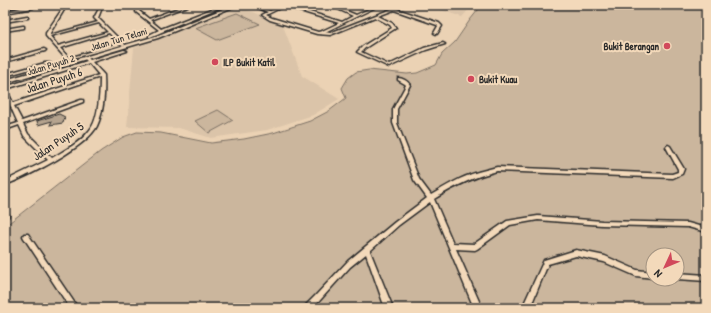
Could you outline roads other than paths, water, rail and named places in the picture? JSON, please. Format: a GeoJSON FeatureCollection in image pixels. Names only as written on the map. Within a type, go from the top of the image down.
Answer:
{"type":"FeatureCollection","features":[{"type":"Feature","properties":{"kind":"main road"},"geometry":{"type":"LineString","coordinates":[[5,7],[11,5]]}},
{"type":"Feature","properties":{"kind":"main road"},"geometry":{"type":"LineString","coordinates":[[5,7],[21,5]]}},
{"type":"Feature","properties":{"kind":"street"},"geometry":{"type":"LineString","coordinates":[[48,36],[66,5]]}},
{"type":"Feature","properties":{"kind":"street"},"geometry":{"type":"LineString","coordinates":[[48,36],[70,61],[124,47],[96,18],[102,5]]}},
{"type":"Feature","properties":{"kind":"street"},"geometry":{"type":"LineString","coordinates":[[138,5],[137,11],[159,29],[164,29]]}},
{"type":"Feature","properties":{"kind":"street"},"geometry":{"type":"LineString","coordinates":[[175,5],[177,9]]}},
{"type":"Feature","properties":{"kind":"street"},"geometry":{"type":"LineString","coordinates":[[148,20],[189,5]]}},
{"type":"Feature","properties":{"kind":"street"},"geometry":{"type":"LineString","coordinates":[[150,36],[225,5]]}},
{"type":"Feature","properties":{"kind":"street","name":"Jalan Tun Telani"},"geometry":{"type":"LineString","coordinates":[[5,82],[53,68],[70,61],[88,60],[163,35],[236,5]]}},
{"type":"Feature","properties":{"kind":"street"},"geometry":{"type":"LineString","coordinates":[[252,5],[268,11]]}},
{"type":"Feature","properties":{"kind":"street"},"geometry":{"type":"LineString","coordinates":[[342,23],[284,5],[268,11],[264,15],[314,32],[330,34],[392,9],[399,10],[438,24],[440,26],[436,33]]}},
{"type":"Feature","properties":{"kind":"street"},"geometry":{"type":"LineString","coordinates":[[330,5],[356,16]]}},
{"type":"Feature","properties":{"kind":"street"},"geometry":{"type":"LineString","coordinates":[[321,33],[372,9],[372,7],[367,5]]}},
{"type":"Feature","properties":{"kind":"street"},"geometry":{"type":"LineString","coordinates":[[5,12],[32,7]]}},
{"type":"Feature","properties":{"kind":"street"},"geometry":{"type":"LineString","coordinates":[[375,16],[391,24],[394,28],[359,52],[389,66],[425,49],[443,44]]}},
{"type":"Feature","properties":{"kind":"street"},"geometry":{"type":"LineString","coordinates":[[5,21],[27,17]]}},
{"type":"Feature","properties":{"kind":"street"},"geometry":{"type":"LineString","coordinates":[[48,36],[100,22]]}},
{"type":"Feature","properties":{"kind":"street"},"geometry":{"type":"LineString","coordinates":[[5,30],[23,27]]}},
{"type":"Feature","properties":{"kind":"street"},"geometry":{"type":"LineString","coordinates":[[58,47],[110,32]]}},
{"type":"Feature","properties":{"kind":"street"},"geometry":{"type":"LineString","coordinates":[[5,61],[44,50]]}},
{"type":"Feature","properties":{"kind":"street"},"geometry":{"type":"LineString","coordinates":[[88,60],[102,75]]}},
{"type":"Feature","properties":{"kind":"street","name":"Jalan Puyuh 2"},"geometry":{"type":"LineString","coordinates":[[5,89],[88,60]]}},
{"type":"Feature","properties":{"kind":"street"},"geometry":{"type":"LineString","coordinates":[[5,75],[45,64],[49,64],[53,68]]}},
{"type":"Feature","properties":{"kind":"street","name":"Jalan Puyuh 6"},"geometry":{"type":"LineString","coordinates":[[12,105],[102,75]]}},
{"type":"Feature","properties":{"kind":"street","name":"Jalan Puyuh 5"},"geometry":{"type":"LineString","coordinates":[[5,183],[51,160],[81,140],[94,128],[103,86],[102,75]]}},
{"type":"Feature","properties":{"kind":"street"},"geometry":{"type":"LineString","coordinates":[[399,79],[408,85],[395,109],[394,116],[396,124],[417,180],[431,199],[478,308]]}},
{"type":"Feature","properties":{"kind":"street"},"geometry":{"type":"LineString","coordinates":[[5,89],[26,135],[51,160]]}},
{"type":"Feature","properties":{"kind":"street"},"geometry":{"type":"LineString","coordinates":[[5,129],[82,101]]}},
{"type":"Feature","properties":{"kind":"street"},"geometry":{"type":"LineString","coordinates":[[308,308],[348,265],[431,199],[471,176],[498,169],[673,176],[680,173],[682,170],[668,147]]}},
{"type":"Feature","properties":{"kind":"street"},"geometry":{"type":"LineString","coordinates":[[451,246],[475,247],[509,223],[538,218],[602,223],[688,225],[706,230]]}},
{"type":"Feature","properties":{"kind":"street"},"geometry":{"type":"LineString","coordinates":[[26,236],[74,308]]}},
{"type":"Feature","properties":{"kind":"street"},"geometry":{"type":"LineString","coordinates":[[367,250],[388,308]]}},
{"type":"Feature","properties":{"kind":"street"},"geometry":{"type":"LineString","coordinates":[[526,308],[546,262],[576,253],[605,259],[636,273],[645,274]]}},
{"type":"Feature","properties":{"kind":"street"},"geometry":{"type":"LineString","coordinates":[[685,277],[706,278]]}},
{"type":"Feature","properties":{"kind":"place","name":"Bukit Berangan"},"geometry":{"type":"Point","coordinates":[667,46]}},
{"type":"Feature","properties":{"kind":"place","name":"ILP Bukit Katil"},"geometry":{"type":"Point","coordinates":[215,62]}},
{"type":"Feature","properties":{"kind":"place","name":"Bukit Kuau"},"geometry":{"type":"Point","coordinates":[471,79]}}]}
